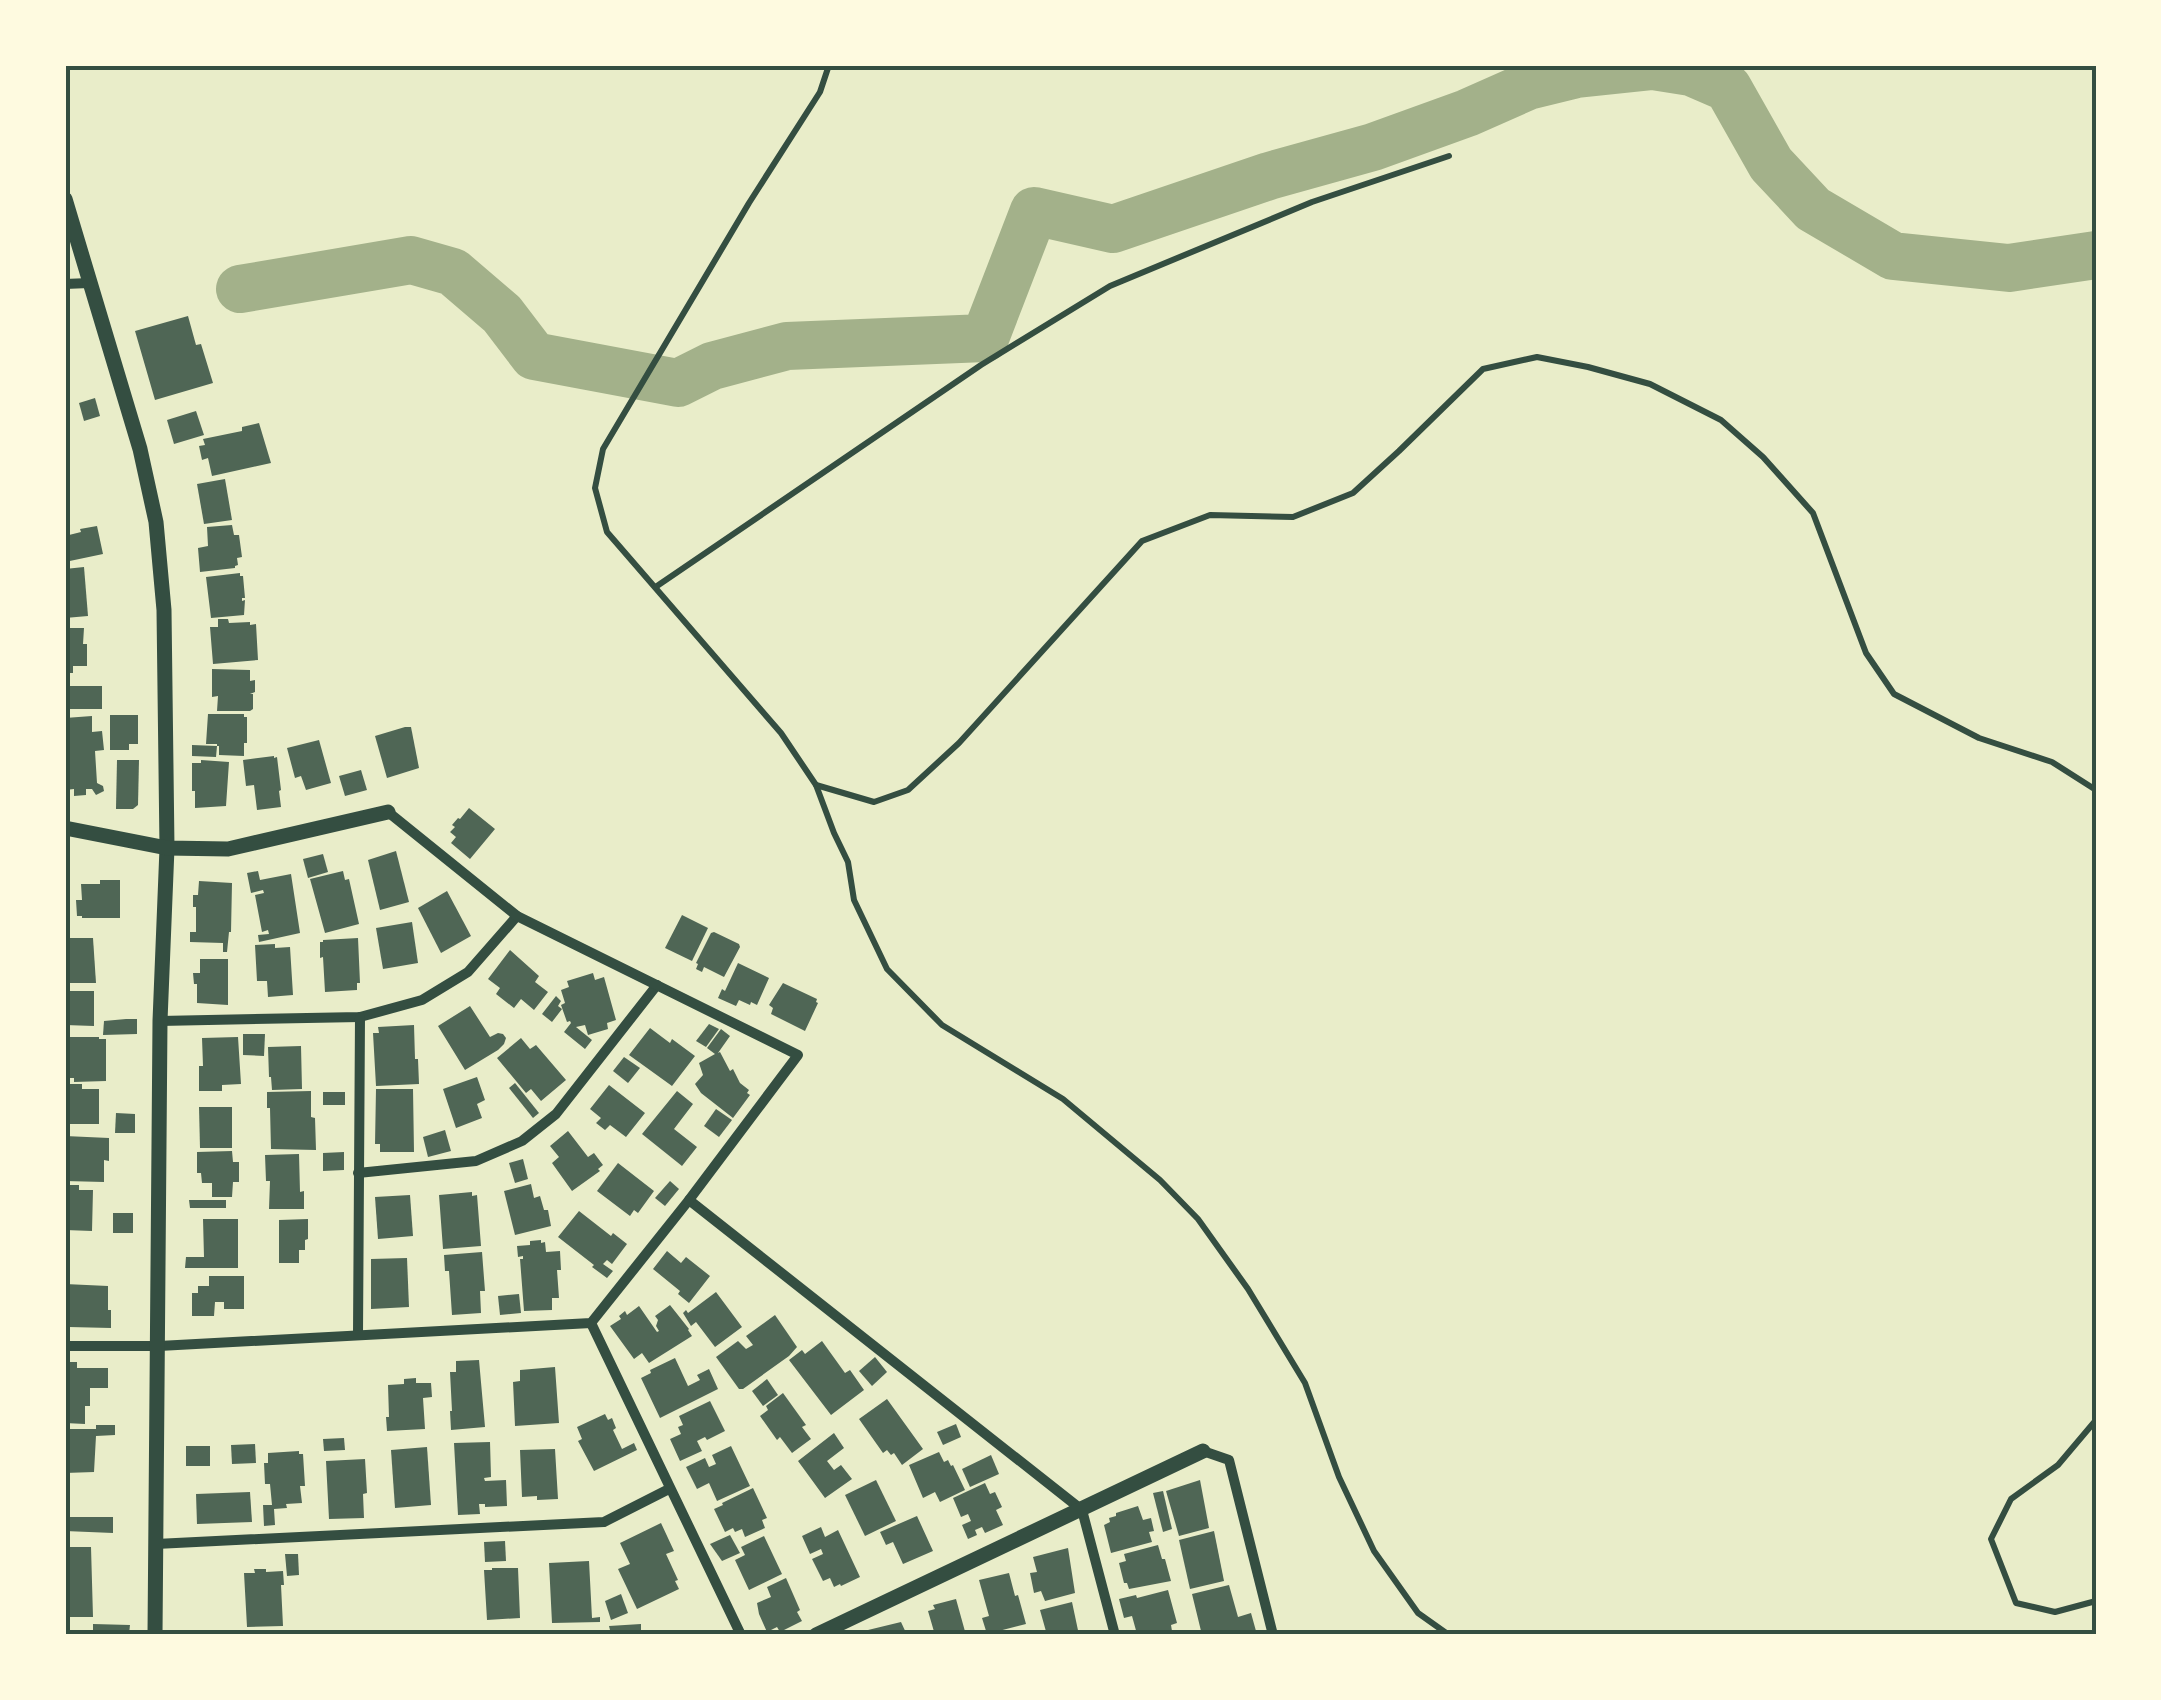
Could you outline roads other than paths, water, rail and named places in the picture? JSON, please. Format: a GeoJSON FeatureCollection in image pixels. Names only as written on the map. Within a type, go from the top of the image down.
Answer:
{"type":"FeatureCollection","features":[{"type":"Feature","properties":{"kind":"street"},"geometry":{"type":"LineString","coordinates":[[65,199],[140,449],[156,522],[164,610],[167,848],[160,1021],[155,1635]]}},
{"type":"Feature","properties":{"kind":"street"},"geometry":{"type":"LineString","coordinates":[[65,284],[90,284]]}},
{"type":"Feature","properties":{"kind":"street"},"geometry":{"type":"LineString","coordinates":[[65,828],[167,848],[228,849],[388,812],[517,916],[798,1056],[591,1322],[158,1346],[65,1346]]}},
{"type":"Feature","properties":{"kind":"street"},"geometry":{"type":"LineString","coordinates":[[160,1021],[360,1017],[422,1000],[468,972],[517,916]]}},
{"type":"Feature","properties":{"kind":"street"},"geometry":{"type":"LineString","coordinates":[[358,1173],[476,1162],[522,1141],[556,1114],[658,985]]}},
{"type":"Feature","properties":{"kind":"street"},"geometry":{"type":"LineString","coordinates":[[358,1334],[360,1017]]}},
{"type":"Feature","properties":{"kind":"street"},"geometry":{"type":"LineString","coordinates":[[689,1200],[1082,1510],[1115,1635]]}},
{"type":"Feature","properties":{"kind":"street"},"geometry":{"type":"LineString","coordinates":[[591,1322],[741,1635]]}},
{"type":"Feature","properties":{"kind":"street"},"geometry":{"type":"LineString","coordinates":[[816,1635],[1203,1451],[1229,1460],[1273,1635]]}},
{"type":"Feature","properties":{"kind":"street"},"geometry":{"type":"LineString","coordinates":[[156,1544],[604,1522],[669,1489]]}},
{"type":"Feature","properties":{"kind":"lane"},"geometry":{"type":"LineString","coordinates":[[829,65],[820,92],[603,449],[595,488],[607,532],[781,733],[816,784],[848,862],[854,900],[886,969],[942,1025],[1063,1099],[1160,1180],[1198,1219],[1248,1289],[1305,1383],[1339,1478],[1374,1551],[1418,1613],[1448,1635]]}},
{"type":"Feature","properties":{"kind":"lane"},"geometry":{"type":"LineString","coordinates":[[656,586],[981,365],[1110,286],[1312,202],[1449,156]]}},
{"type":"Feature","properties":{"kind":"lane"},"geometry":{"type":"LineString","coordinates":[[816,784],[874,802],[908,790],[959,744],[1142,541],[1210,515],[1294,517],[1353,493],[1483,369],[1538,357],[1650,384],[1722,420],[1763,457],[1812,514],[1866,653],[1894,694],[1980,738],[2052,762],[2096,790]]}},
{"type":"Feature","properties":{"kind":"lane"},"geometry":{"type":"LineString","coordinates":[[2096,1420],[2058,1464],[2011,1499],[1991,1539],[2016,1603],[2055,1612],[2096,1601]]}},
{"type":"Feature","properties":{"kind":"waterway"},"geometry":{"type":"LineString","coordinates":[[240,289],[411,260],[453,272],[502,314],[534,356],[678,383],[712,366],[787,346],[985,338],[1034,211],[1113,229],[1269,176],[1373,147],[1528,86],[1577,74],[1653,66],[1691,72],[1728,88],[1771,164],[1813,209],[1893,256],[2009,268],[2096,255]]}}]}
